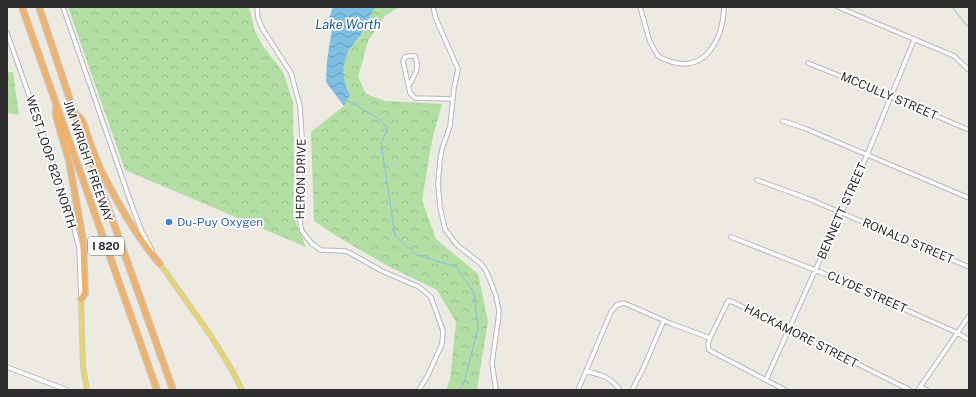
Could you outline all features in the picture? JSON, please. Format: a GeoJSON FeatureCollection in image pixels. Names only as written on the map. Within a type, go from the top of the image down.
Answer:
{"type":"FeatureCollection","features":[{"type":"Feature","properties":{"kind":"highway","name":"JIM WRIGHT FREEWAY"},"geometry":{"type":"LineString","coordinates":[[22,7],[157,390]]}},
{"type":"Feature","properties":{"kind":"highway","name":"JIM WRIGHT FREEWAY"},"geometry":{"type":"LineString","coordinates":[[39,7],[74,112],[173,390]]}},
{"type":"Feature","properties":{"kind":"highway"},"geometry":{"type":"LineString","coordinates":[[55,101],[56,116],[69,162],[83,240],[85,293],[81,299]]}},
{"type":"Feature","properties":{"kind":"highway"},"geometry":{"type":"LineString","coordinates":[[74,112],[82,120],[102,173],[126,217],[143,245],[160,264]]}},
{"type":"Feature","properties":{"kind":"highway"},"geometry":{"type":"LineString","coordinates":[[171,383],[177,390]]}},
{"type":"Feature","properties":{"kind":"main road"},"geometry":{"type":"LineString","coordinates":[[160,264],[208,334],[238,381],[242,390]]}},
{"type":"Feature","properties":{"kind":"main road","name":"WEST LOOP 820 NORTH"},"geometry":{"type":"LineString","coordinates":[[81,299],[83,367],[87,390]]}},
{"type":"Feature","properties":{"kind":"street"},"geometry":{"type":"LineString","coordinates":[[63,7],[142,232],[160,264]]}},
{"type":"Feature","properties":{"kind":"street","name":"HERON DRIVE"},"geometry":{"type":"LineString","coordinates":[[257,7],[258,18],[262,28],[291,73],[300,106],[302,138],[298,212],[302,231],[312,244],[321,250],[345,251],[350,253],[382,272],[419,287],[431,297],[443,332],[442,344],[428,375],[419,390]]}},
{"type":"Feature","properties":{"kind":"street"},"geometry":{"type":"LineString","coordinates":[[433,7],[436,19],[458,69],[450,126],[442,148],[440,160],[438,184],[440,207],[445,229],[457,245],[480,263],[485,269],[496,296],[499,311],[492,363],[496,390]]}},
{"type":"Feature","properties":{"kind":"street"},"geometry":{"type":"LineString","coordinates":[[640,7],[650,42],[658,56],[678,63],[686,64],[698,61],[705,57],[715,43],[722,24],[724,7]]}},
{"type":"Feature","properties":{"kind":"street"},"geometry":{"type":"LineString","coordinates":[[838,7],[954,56],[969,70]]}},
{"type":"Feature","properties":{"kind":"street","name":"WEST LOOP 820 NORTH"},"geometry":{"type":"LineString","coordinates":[[7,33],[69,208],[79,248],[81,299]]}},
{"type":"Feature","properties":{"kind":"street","name":"BENNETT STREET"},"geometry":{"type":"LineString","coordinates":[[766,380],[867,155],[914,40]]}},
{"type":"Feature","properties":{"kind":"street"},"geometry":{"type":"LineString","coordinates":[[409,85],[418,68],[415,56],[405,57],[403,60],[410,93],[415,98],[453,99]]}},
{"type":"Feature","properties":{"kind":"street","name":"MCCULLY STREET"},"geometry":{"type":"LineString","coordinates":[[808,63],[969,130]]}},
{"type":"Feature","properties":{"kind":"street"},"geometry":{"type":"LineString","coordinates":[[783,121],[804,128],[969,198]]}},
{"type":"Feature","properties":{"kind":"street","name":"RONALD STREET"},"geometry":{"type":"LineString","coordinates":[[757,180],[841,213],[969,267]]}},
{"type":"Feature","properties":{"kind":"street","name":"CLYDE STREET"},"geometry":{"type":"LineString","coordinates":[[731,237],[816,270],[958,333],[969,340]]}},
{"type":"Feature","properties":{"kind":"street","name":"HACKAMORE STREET"},"geometry":{"type":"LineString","coordinates":[[710,338],[728,301],[733,302],[910,390]]}},
{"type":"Feature","properties":{"kind":"street"},"geometry":{"type":"LineString","coordinates":[[578,390],[611,312],[619,304],[624,304],[710,338],[708,344],[710,351],[785,390]]}},
{"type":"Feature","properties":{"kind":"street"},"geometry":{"type":"LineString","coordinates":[[926,390],[919,389],[969,316]]}},
{"type":"Feature","properties":{"kind":"street"},"geometry":{"type":"LineString","coordinates":[[632,390],[664,320]]}},
{"type":"Feature","properties":{"kind":"street"},"geometry":{"type":"LineString","coordinates":[[7,366],[67,390]]}},
{"type":"Feature","properties":{"kind":"street"},"geometry":{"type":"LineString","coordinates":[[586,371],[606,376],[612,380],[620,390]]}},
{"type":"Feature","properties":{"kind":"street"},"geometry":{"type":"LineString","coordinates":[[50,390],[52,385]]}},
{"type":"Feature","properties":{"kind":"green space"},"geometry":{"type":"Polygon","coordinates":[[[68,7],[249,7],[255,31],[263,46],[283,72],[293,102],[293,215],[306,247],[125,170],[68,7]]]}},
{"type":"Feature","properties":{"kind":"green space"},"geometry":{"type":"Polygon","coordinates":[[[375,7],[399,7],[385,16],[368,41],[358,77],[366,94],[385,101],[442,104],[432,140],[422,200],[436,239],[478,274],[488,321],[477,390],[446,390],[450,380],[456,322],[437,290],[386,265],[314,221],[311,132],[344,106],[350,95],[343,78],[343,66],[351,47],[362,34],[375,7]]]}},
{"type":"Feature","properties":{"kind":"green space"},"geometry":{"type":"Polygon","coordinates":[[[7,72],[13,72],[19,115],[7,113],[7,72]]]}},
{"type":"Feature","properties":{"kind":"water","name":"Lake Worth"},"geometry":{"type":"Polygon","coordinates":[[[333,7],[375,7],[363,32],[350,48],[346,56],[344,78],[350,95],[344,106],[326,82],[327,60],[332,29],[329,18],[333,7]]]}},
{"type":"Feature","properties":{"kind":"waterway"},"geometry":{"type":"LineString","coordinates":[[952,7],[969,28]]}},
{"type":"Feature","properties":{"kind":"waterway"},"geometry":{"type":"LineString","coordinates":[[347,100],[378,118],[388,128],[381,143],[395,235],[415,254],[456,267],[474,293],[478,328],[464,383],[460,390]]}},
{"type":"Feature","properties":{"kind":"place","name":"Du-Puy Oxygen"},"geometry":{"type":"Point","coordinates":[169,222]}}]}
